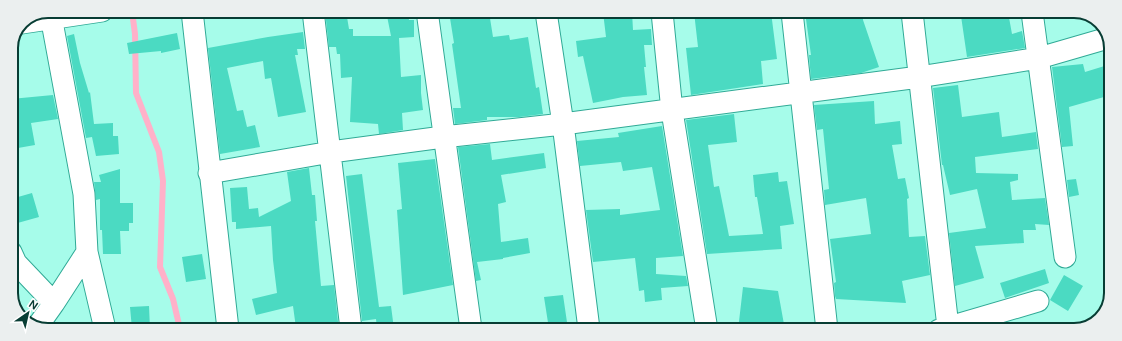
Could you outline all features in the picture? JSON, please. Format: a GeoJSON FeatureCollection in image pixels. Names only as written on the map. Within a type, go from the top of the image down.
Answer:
{"type":"FeatureCollection","features":[{"type":"Feature","properties":{"kind":"street"},"geometry":{"type":"LineString","coordinates":[[52,18],[84,194],[87,252],[104,323]]}},
{"type":"Feature","properties":{"kind":"street"},"geometry":{"type":"LineString","coordinates":[[193,18],[209,173],[227,323]]}},
{"type":"Feature","properties":{"kind":"street"},"geometry":{"type":"LineString","coordinates":[[314,18],[350,323]]}},
{"type":"Feature","properties":{"kind":"street"},"geometry":{"type":"LineString","coordinates":[[428,18],[470,323]]}},
{"type":"Feature","properties":{"kind":"street"},"geometry":{"type":"LineString","coordinates":[[547,18],[563,124],[588,323]]}},
{"type":"Feature","properties":{"kind":"street"},"geometry":{"type":"LineString","coordinates":[[663,18],[672,111],[706,323]]}},
{"type":"Feature","properties":{"kind":"street"},"geometry":{"type":"LineString","coordinates":[[793,18],[826,323]]}},
{"type":"Feature","properties":{"kind":"street"},"geometry":{"type":"LineString","coordinates":[[913,18],[942,323]]}},
{"type":"Feature","properties":{"kind":"street"},"geometry":{"type":"LineString","coordinates":[[1033,18],[1065,256]]}},
{"type":"Feature","properties":{"kind":"street"},"geometry":{"type":"LineString","coordinates":[[209,173],[331,152],[443,136],[672,111],[919,78],[1038,58],[1102,40]]}},
{"type":"Feature","properties":{"kind":"street"},"geometry":{"type":"LineString","coordinates":[[41,322],[87,252]]}},
{"type":"Feature","properties":{"kind":"street"},"geometry":{"type":"LineString","coordinates":[[18,265],[54,303]]}},
{"type":"Feature","properties":{"kind":"street"},"geometry":{"type":"LineString","coordinates":[[963,323],[1038,301]]}},
{"type":"Feature","properties":{"kind":"building"},"geometry":{"type":"Polygon","coordinates":[[[326,18],[347,18],[349,29],[353,29],[353,36],[391,36],[387,18],[409,18],[409,20],[414,20],[414,37],[399,38],[401,77],[421,75],[423,110],[402,113],[403,130],[379,134],[378,124],[350,122],[352,77],[341,78],[340,54],[337,54],[336,47],[329,47],[326,18]]]}},
{"type":"Feature","properties":{"kind":"building"},"geometry":{"type":"Polygon","coordinates":[[[450,18],[490,18],[493,37],[509,35],[510,40],[528,37],[536,88],[539,87],[543,114],[519,117],[487,117],[487,120],[455,124],[453,108],[461,108],[452,44],[454,43],[450,18]]]}},
{"type":"Feature","properties":{"kind":"building"},"geometry":{"type":"Polygon","coordinates":[[[604,18],[632,18],[633,30],[651,29],[652,45],[644,45],[646,67],[644,67],[647,95],[623,97],[593,103],[583,56],[578,57],[576,41],[606,37],[604,18]]]}},
{"type":"Feature","properties":{"kind":"building"},"geometry":{"type":"Polygon","coordinates":[[[695,18],[772,18],[777,59],[761,61],[763,84],[691,95],[686,48],[698,47],[695,18]]]}},
{"type":"Feature","properties":{"kind":"building"},"geometry":{"type":"Polygon","coordinates":[[[806,18],[863,18],[879,67],[861,73],[811,79],[809,55],[811,55],[806,18]]]}},
{"type":"Feature","properties":{"kind":"building"},"geometry":{"type":"Polygon","coordinates":[[[961,18],[1009,18],[1012,34],[1022,31],[1025,48],[967,57],[961,18]]]}},
{"type":"Feature","properties":{"kind":"building"},"geometry":{"type":"Polygon","coordinates":[[[303,32],[305,49],[297,49],[298,55],[295,55],[306,112],[278,117],[271,78],[265,79],[263,61],[227,68],[237,111],[243,110],[247,127],[255,125],[260,147],[220,154],[208,48],[303,32]]]}},
{"type":"Feature","properties":{"kind":"building"},"geometry":{"type":"Polygon","coordinates":[[[177,33],[180,49],[161,53],[161,51],[129,54],[127,43],[177,33]]]}},
{"type":"Feature","properties":{"kind":"building"},"geometry":{"type":"Polygon","coordinates":[[[74,34],[80,63],[89,93],[90,92],[94,124],[113,123],[113,136],[118,136],[119,154],[96,156],[92,137],[86,138],[67,36],[74,34]]]}},
{"type":"Feature","properties":{"kind":"building"},"geometry":{"type":"Polygon","coordinates":[[[1083,64],[1085,72],[1104,66],[1104,97],[1069,107],[1073,146],[1062,147],[1052,67],[1083,64]]]}},
{"type":"Feature","properties":{"kind":"building"},"geometry":{"type":"Polygon","coordinates":[[[958,85],[962,117],[999,112],[1002,137],[1036,132],[1038,149],[975,157],[976,173],[1018,174],[1018,180],[1010,182],[1012,200],[1045,198],[1049,225],[1035,224],[1036,230],[1023,230],[1024,243],[975,246],[984,278],[955,286],[949,233],[986,228],[977,189],[950,195],[942,165],[933,88],[958,85]]]}},
{"type":"Feature","properties":{"kind":"building"},"geometry":{"type":"Polygon","coordinates":[[[53,95],[58,119],[31,123],[35,145],[18,148],[18,98],[53,95]]]}},
{"type":"Feature","properties":{"kind":"building"},"geometry":{"type":"Polygon","coordinates":[[[874,101],[875,124],[900,121],[902,144],[892,145],[898,179],[905,178],[909,198],[907,199],[909,237],[925,236],[930,275],[902,281],[906,303],[836,299],[835,296],[834,283],[836,282],[830,239],[871,234],[866,198],[825,205],[824,190],[829,189],[823,129],[817,130],[814,105],[874,101]]]}},
{"type":"Feature","properties":{"kind":"building"},"geometry":{"type":"Polygon","coordinates":[[[734,114],[737,142],[708,145],[714,187],[719,186],[729,236],[763,234],[757,197],[755,197],[753,175],[778,172],[779,182],[787,181],[794,224],[780,226],[782,249],[707,254],[686,120],[734,114]]]}},
{"type":"Feature","properties":{"kind":"building"},"geometry":{"type":"Polygon","coordinates":[[[662,126],[683,256],[656,258],[656,274],[686,276],[688,286],[661,288],[662,300],[645,302],[644,290],[639,291],[635,258],[593,262],[586,210],[620,209],[620,215],[660,210],[652,167],[623,171],[621,162],[580,166],[577,141],[619,137],[618,133],[662,126]]]}},
{"type":"Feature","properties":{"kind":"building"},"geometry":{"type":"Polygon","coordinates":[[[490,144],[492,160],[544,153],[546,168],[501,175],[506,202],[498,204],[501,242],[528,238],[530,253],[503,259],[477,262],[481,280],[476,281],[458,147],[490,144]]]}},
{"type":"Feature","properties":{"kind":"building"},"geometry":{"type":"Polygon","coordinates":[[[435,159],[453,285],[403,295],[397,210],[402,209],[398,163],[435,159]]]}},
{"type":"Feature","properties":{"kind":"building"},"geometry":{"type":"Polygon","coordinates":[[[309,168],[312,195],[315,195],[317,221],[315,221],[321,286],[334,285],[338,322],[295,323],[293,306],[256,315],[252,299],[277,293],[271,226],[236,229],[236,222],[232,222],[230,188],[247,187],[249,209],[258,208],[259,217],[291,201],[287,172],[309,168]]]}},
{"type":"Feature","properties":{"kind":"building"},"geometry":{"type":"Polygon","coordinates":[[[120,169],[120,203],[133,203],[133,223],[129,223],[129,231],[120,231],[121,254],[103,254],[102,230],[100,230],[100,199],[96,200],[94,182],[101,182],[99,175],[120,169]]]}},
{"type":"Feature","properties":{"kind":"building"},"geometry":{"type":"Polygon","coordinates":[[[362,174],[379,307],[391,306],[393,323],[376,323],[376,319],[362,321],[346,176],[362,174]]]}},
{"type":"Feature","properties":{"kind":"building"},"geometry":{"type":"Polygon","coordinates":[[[1076,179],[1079,195],[1069,197],[1067,180],[1076,179]]]}},
{"type":"Feature","properties":{"kind":"building"},"geometry":{"type":"Polygon","coordinates":[[[32,193],[39,217],[18,223],[18,197],[32,193]]]}},
{"type":"Feature","properties":{"kind":"building"},"geometry":{"type":"Polygon","coordinates":[[[202,254],[206,279],[186,282],[182,257],[202,254]]]}},
{"type":"Feature","properties":{"kind":"building"},"geometry":{"type":"Polygon","coordinates":[[[1045,269],[1049,283],[1005,298],[1000,283],[1045,269]]]}},
{"type":"Feature","properties":{"kind":"building"},"geometry":{"type":"Polygon","coordinates":[[[1064,275],[1083,286],[1068,311],[1050,300],[1064,275]]]}},
{"type":"Feature","properties":{"kind":"building"},"geometry":{"type":"Polygon","coordinates":[[[743,287],[778,291],[784,323],[739,323],[743,287]]]}},
{"type":"Feature","properties":{"kind":"building"},"geometry":{"type":"Polygon","coordinates":[[[563,295],[567,323],[548,323],[544,297],[563,295]]]}},
{"type":"Feature","properties":{"kind":"building"},"geometry":{"type":"Polygon","coordinates":[[[149,306],[150,323],[131,323],[130,307],[149,306]]]}},
{"type":"Feature","properties":{"kind":"waterway"},"geometry":{"type":"LineString","coordinates":[[133,18],[135,34],[136,93],[159,152],[163,181],[160,267],[173,299],[179,323]]}}]}
